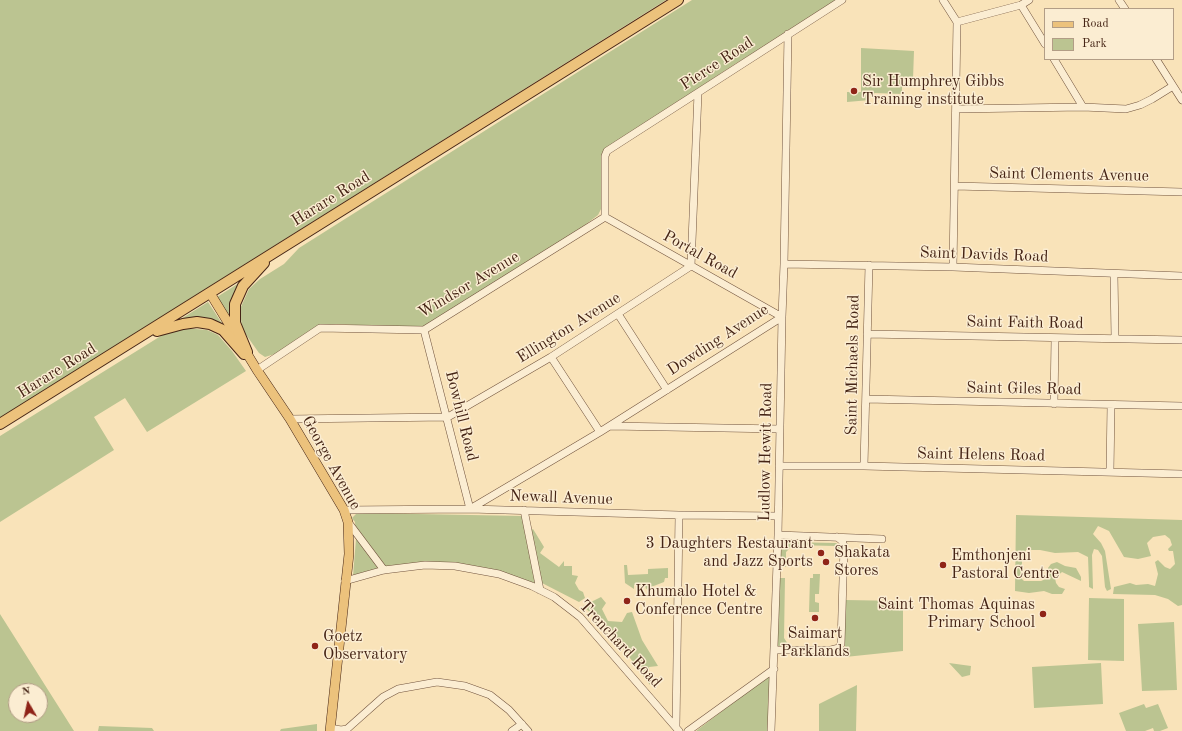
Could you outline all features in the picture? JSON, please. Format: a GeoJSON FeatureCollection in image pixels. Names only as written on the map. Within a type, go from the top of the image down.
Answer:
{"type":"FeatureCollection","features":[{"type":"Feature","properties":{"kind":"highway","name":"Harare Road"},"geometry":{"type":"LineString","coordinates":[[0,424],[678,0]]}},
{"type":"Feature","properties":{"kind":"highway"},"geometry":{"type":"LineString","coordinates":[[245,353],[234,323],[235,304],[243,286],[274,252]]}},
{"type":"Feature","properties":{"kind":"highway"},"geometry":{"type":"LineString","coordinates":[[140,337],[168,328],[197,322],[210,324],[223,330],[245,353]]}},
{"type":"Feature","properties":{"kind":"main road","name":"George Avenue"},"geometry":{"type":"LineString","coordinates":[[208,295],[290,419],[344,510],[348,522],[349,554],[330,730]]}},
{"type":"Feature","properties":{"kind":"street","name":"Pierce Road"},"geometry":{"type":"LineString","coordinates":[[605,217],[605,156],[607,151],[842,0]]}},
{"type":"Feature","properties":{"kind":"street"},"geometry":{"type":"LineString","coordinates":[[943,0],[957,22],[953,267]]}},
{"type":"Feature","properties":{"kind":"street"},"geometry":{"type":"LineString","coordinates":[[957,22],[1021,5],[1029,0]]}},
{"type":"Feature","properties":{"kind":"street"},"geometry":{"type":"LineString","coordinates":[[1021,5],[1044,42]]}},
{"type":"Feature","properties":{"kind":"street","name":"Dowding Avenue"},"geometry":{"type":"LineString","coordinates":[[470,509],[600,432],[782,317],[788,34]]}},
{"type":"Feature","properties":{"kind":"street"},"geometry":{"type":"LineString","coordinates":[[1055,60],[1083,107]]}},
{"type":"Feature","properties":{"kind":"street"},"geometry":{"type":"LineString","coordinates":[[1157,60],[1182,100]]}},
{"type":"Feature","properties":{"kind":"street"},"geometry":{"type":"LineString","coordinates":[[956,109],[1083,107],[1133,108],[1152,100],[1173,86]]}},
{"type":"Feature","properties":{"kind":"street"},"geometry":{"type":"LineString","coordinates":[[691,266],[698,93]]}},
{"type":"Feature","properties":{"kind":"street","name":"Saint Clements Avenue"},"geometry":{"type":"LineString","coordinates":[[955,186],[1182,192]]}},
{"type":"Feature","properties":{"kind":"street","name":"Portal Road"},"geometry":{"type":"LineString","coordinates":[[605,217],[782,317]]}},
{"type":"Feature","properties":{"kind":"street","name":"Windsor Avenue"},"geometry":{"type":"LineString","coordinates":[[255,367],[320,328],[424,330],[605,217]]}},
{"type":"Feature","properties":{"kind":"street","name":"Saint Davids Road"},"geometry":{"type":"LineString","coordinates":[[784,264],[953,267],[1182,276]]}},
{"type":"Feature","properties":{"kind":"street","name":"Saint Michaels Road"},"geometry":{"type":"LineString","coordinates":[[864,466],[869,265]]}},
{"type":"Feature","properties":{"kind":"street","name":"Ellington Avenue"},"geometry":{"type":"LineString","coordinates":[[290,419],[448,417],[551,357],[691,266]]}},
{"type":"Feature","properties":{"kind":"street"},"geometry":{"type":"LineString","coordinates":[[1114,274],[1115,338]]}},
{"type":"Feature","properties":{"kind":"street"},"geometry":{"type":"LineString","coordinates":[[618,314],[667,390]]}},
{"type":"Feature","properties":{"kind":"street","name":"Ludlow Hewit Road"},"geometry":{"type":"LineString","coordinates":[[771,731],[775,650],[782,317]]}},
{"type":"Feature","properties":{"kind":"street","name":"Bowhill Road"},"geometry":{"type":"LineString","coordinates":[[424,330],[448,417],[470,509]]}},
{"type":"Feature","properties":{"kind":"street","name":"Saint Faith Road"},"geometry":{"type":"LineString","coordinates":[[867,334],[1055,339],[1115,338],[1182,340]]}},
{"type":"Feature","properties":{"kind":"street"},"geometry":{"type":"LineString","coordinates":[[1054,404],[1055,339]]}},
{"type":"Feature","properties":{"kind":"street"},"geometry":{"type":"LineString","coordinates":[[551,357],[600,432]]}},
{"type":"Feature","properties":{"kind":"street","name":"Saint Giles Road"},"geometry":{"type":"LineString","coordinates":[[866,399],[1182,406]]}},
{"type":"Feature","properties":{"kind":"street"},"geometry":{"type":"LineString","coordinates":[[1110,472],[1111,405]]}},
{"type":"Feature","properties":{"kind":"street"},"geometry":{"type":"LineString","coordinates":[[609,426],[780,429]]}},
{"type":"Feature","properties":{"kind":"street","name":"Saint Helens Road"},"geometry":{"type":"LineString","coordinates":[[779,466],[864,466],[1182,474]]}},
{"type":"Feature","properties":{"kind":"street","name":"Newall Avenue"},"geometry":{"type":"LineString","coordinates":[[344,510],[470,509],[678,516],[778,516]]}},
{"type":"Feature","properties":{"kind":"street"},"geometry":{"type":"LineString","coordinates":[[524,510],[540,590]]}},
{"type":"Feature","properties":{"kind":"street"},"geometry":{"type":"LineString","coordinates":[[677,729],[678,516]]}},
{"type":"Feature","properties":{"kind":"street"},"geometry":{"type":"LineString","coordinates":[[348,522],[384,570]]}},
{"type":"Feature","properties":{"kind":"street"},"geometry":{"type":"LineString","coordinates":[[778,535],[882,539]]}},
{"type":"Feature","properties":{"kind":"street"},"geometry":{"type":"LineString","coordinates":[[775,650],[831,650],[838,648],[841,644],[844,546],[842,541],[837,537]]}},
{"type":"Feature","properties":{"kind":"street","name":"Trenchard Road"},"geometry":{"type":"LineString","coordinates":[[345,581],[384,570],[405,566],[455,566],[499,574],[540,590],[554,597],[580,617],[677,729]]}},
{"type":"Feature","properties":{"kind":"street"},"geometry":{"type":"LineString","coordinates":[[688,731],[774,669]]}},
{"type":"Feature","properties":{"kind":"street"},"geometry":{"type":"LineString","coordinates":[[330,730],[347,729],[383,697],[398,689],[437,682],[453,683],[480,690],[498,701],[528,731]]}},
{"type":"Feature","properties":{"kind":"street"},"geometry":{"type":"LineString","coordinates":[[512,731],[522,724]]}},
{"type":"Feature","properties":{"kind":"green space"},"geometry":{"type":"Polygon","coordinates":[[[0,0],[666,0],[0,418],[0,0]]]}},
{"type":"Feature","properties":{"kind":"green space"},"geometry":{"type":"Polygon","coordinates":[[[692,0],[840,0],[735,64],[606,149],[603,205],[598,215],[563,242],[423,327],[416,328],[336,324],[322,326],[278,353],[265,357],[259,353],[242,329],[240,309],[249,289],[260,279],[284,264],[299,248],[692,0]]]}},
{"type":"Feature","properties":{"kind":"green space"},"geometry":{"type":"Polygon","coordinates":[[[861,48],[914,51],[913,79],[902,80],[902,94],[875,93],[870,95],[870,100],[847,102],[847,92],[861,92],[861,48]]]}},
{"type":"Feature","properties":{"kind":"green space"},"geometry":{"type":"Polygon","coordinates":[[[250,276],[232,322],[217,297],[250,276]]]}},
{"type":"Feature","properties":{"kind":"green space"},"geometry":{"type":"Polygon","coordinates":[[[208,302],[225,328],[173,324],[208,302]]]}},
{"type":"Feature","properties":{"kind":"green space"},"geometry":{"type":"Polygon","coordinates":[[[185,328],[207,330],[218,335],[232,351],[246,371],[147,432],[125,398],[94,417],[114,450],[0,522],[0,436],[164,334],[185,328]]]}},
{"type":"Feature","properties":{"kind":"green space"},"geometry":{"type":"Polygon","coordinates":[[[356,514],[523,516],[538,587],[499,573],[425,564],[353,576],[356,539],[355,522],[352,518],[356,514]]]}},
{"type":"Feature","properties":{"kind":"green space"},"geometry":{"type":"Polygon","coordinates":[[[1016,515],[1182,520],[1182,605],[1178,606],[1168,599],[1155,595],[1113,594],[1114,587],[1130,583],[1136,585],[1148,584],[1155,586],[1158,574],[1155,562],[1158,560],[1165,567],[1170,569],[1175,564],[1173,551],[1169,551],[1168,549],[1172,545],[1170,539],[1165,535],[1153,537],[1147,543],[1151,556],[1138,559],[1124,557],[1109,531],[1098,526],[1093,534],[1101,543],[1105,551],[1111,589],[1107,591],[1105,587],[1102,556],[1098,550],[1094,549],[1092,555],[1093,589],[1089,587],[1088,557],[1078,552],[1055,553],[1040,550],[1026,550],[1022,558],[1022,579],[1024,581],[1041,581],[1048,578],[1048,568],[1051,564],[1057,562],[1065,566],[1076,568],[1081,577],[1081,581],[1062,572],[1055,578],[1059,587],[1065,589],[1062,594],[1052,594],[1044,591],[1029,593],[1015,591],[1016,515]]]}},
{"type":"Feature","properties":{"kind":"green space"},"geometry":{"type":"Polygon","coordinates":[[[533,529],[544,547],[540,553],[559,567],[564,561],[564,566],[572,566],[572,575],[578,576],[575,583],[579,590],[583,592],[585,598],[579,602],[542,583],[531,530],[533,529]]]}},
{"type":"Feature","properties":{"kind":"green space"},"geometry":{"type":"Polygon","coordinates":[[[782,542],[836,543],[841,546],[842,551],[836,551],[836,546],[793,545],[786,552],[786,567],[780,567],[782,542]]]}},
{"type":"Feature","properties":{"kind":"green space"},"geometry":{"type":"Polygon","coordinates":[[[624,565],[627,565],[628,575],[648,574],[648,569],[668,568],[668,578],[665,578],[664,582],[646,589],[645,585],[634,585],[634,589],[625,583],[624,565]]]}},
{"type":"Feature","properties":{"kind":"green space"},"geometry":{"type":"Polygon","coordinates":[[[813,574],[820,574],[819,594],[815,594],[815,602],[819,603],[819,612],[809,612],[810,578],[813,578],[813,574]]]}},
{"type":"Feature","properties":{"kind":"green space"},"geometry":{"type":"Polygon","coordinates":[[[779,578],[785,578],[784,638],[790,647],[777,647],[779,578]]]}},
{"type":"Feature","properties":{"kind":"green space"},"geometry":{"type":"Polygon","coordinates":[[[601,597],[606,603],[602,609],[608,621],[622,622],[627,613],[632,612],[642,640],[658,666],[649,667],[650,685],[610,631],[583,606],[601,597]]]}},
{"type":"Feature","properties":{"kind":"green space"},"geometry":{"type":"Polygon","coordinates":[[[1089,598],[1124,599],[1124,661],[1088,660],[1089,598]]]}},
{"type":"Feature","properties":{"kind":"green space"},"geometry":{"type":"Polygon","coordinates":[[[845,600],[903,601],[903,651],[845,657],[845,600]]]}},
{"type":"Feature","properties":{"kind":"green space"},"geometry":{"type":"Polygon","coordinates":[[[0,614],[44,683],[8,683],[8,723],[48,723],[48,690],[74,731],[0,731],[0,614]]]}},
{"type":"Feature","properties":{"kind":"green space"},"geometry":{"type":"Polygon","coordinates":[[[1174,622],[1177,690],[1142,691],[1138,624],[1174,622]]]}},
{"type":"Feature","properties":{"kind":"green space"},"geometry":{"type":"Polygon","coordinates":[[[949,663],[971,666],[970,675],[962,677],[949,663]]]}},
{"type":"Feature","properties":{"kind":"green space"},"geometry":{"type":"Polygon","coordinates":[[[1101,663],[1103,704],[1034,708],[1032,667],[1101,663]]]}},
{"type":"Feature","properties":{"kind":"green space"},"geometry":{"type":"Polygon","coordinates":[[[773,672],[768,731],[696,731],[773,672]]]}},
{"type":"Feature","properties":{"kind":"green space"},"geometry":{"type":"Polygon","coordinates":[[[857,685],[856,731],[819,731],[819,704],[857,685]]]}},
{"type":"Feature","properties":{"kind":"green space"},"geometry":{"type":"Polygon","coordinates":[[[1144,704],[1146,708],[1158,704],[1168,728],[1160,731],[1154,731],[1153,728],[1145,731],[1126,731],[1119,713],[1144,704]]]}},
{"type":"Feature","properties":{"kind":"green space"},"geometry":{"type":"Polygon","coordinates":[[[317,724],[317,731],[280,731],[281,729],[317,724]]]}},
{"type":"Feature","properties":{"kind":"green space"},"geometry":{"type":"Polygon","coordinates":[[[99,726],[152,728],[154,731],[98,731],[99,726]]]}},
{"type":"Feature","properties":{"kind":"place","name":"Sir Humphrey Gibbs Training institute"},"geometry":{"type":"Point","coordinates":[854,91]}},
{"type":"Feature","properties":{"kind":"place","name":"3 Daughters Restaurant and Jazz Sports"},"geometry":{"type":"Point","coordinates":[821,553]}},
{"type":"Feature","properties":{"kind":"place","name":"Shakata Stores"},"geometry":{"type":"Point","coordinates":[826,562]}},
{"type":"Feature","properties":{"kind":"place","name":"Emthonjeni Pastoral Centre"},"geometry":{"type":"Point","coordinates":[943,565]}},
{"type":"Feature","properties":{"kind":"place","name":"Khumalo Hotel & Conference Centre"},"geometry":{"type":"Point","coordinates":[627,601]}},
{"type":"Feature","properties":{"kind":"place","name":"Saint Thomas Aquinas Primary School"},"geometry":{"type":"Point","coordinates":[1043,614]}},
{"type":"Feature","properties":{"kind":"place","name":"Saimart Parklands"},"geometry":{"type":"Point","coordinates":[815,618]}},
{"type":"Feature","properties":{"kind":"place","name":"Goetz Observatory"},"geometry":{"type":"Point","coordinates":[315,646]}}]}
